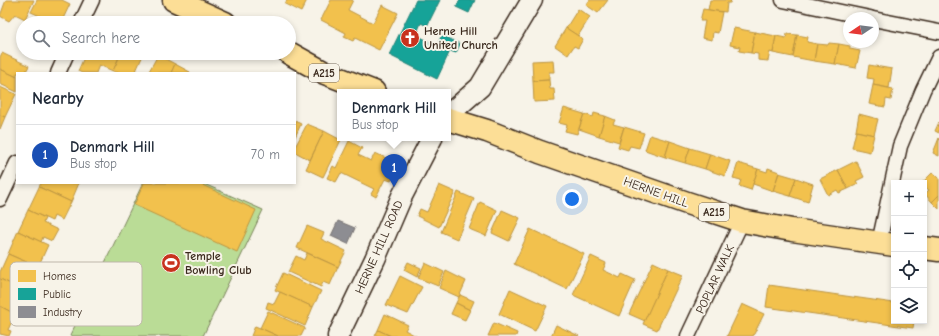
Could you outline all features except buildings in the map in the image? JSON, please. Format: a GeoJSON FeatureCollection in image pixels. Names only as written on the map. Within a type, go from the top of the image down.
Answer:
{"type":"FeatureCollection","features":[{"type":"Feature","properties":{"kind":"main road"},"geometry":{"type":"LineString","coordinates":[[174,0],[209,16]]}},
{"type":"Feature","properties":{"kind":"main road","name":"A215"},"geometry":{"type":"LineString","coordinates":[[296,57],[325,73],[366,89]]}},
{"type":"Feature","properties":{"kind":"main road","name":"HERNE HILL"},"geometry":{"type":"LineString","coordinates":[[451,120],[487,131],[540,152],[742,221],[887,244]]}},
{"type":"Feature","properties":{"kind":"main road"},"geometry":{"type":"LineString","coordinates":[[927,248],[939,250]]}},
{"type":"Feature","properties":{"kind":"street"},"geometry":{"type":"LineString","coordinates":[[84,16],[92,0]]}},
{"type":"Feature","properties":{"kind":"street"},"geometry":{"type":"LineString","coordinates":[[451,112],[480,87],[532,0]]}},
{"type":"Feature","properties":{"kind":"street"},"geometry":{"type":"LineString","coordinates":[[783,0],[843,12]]}},
{"type":"Feature","properties":{"kind":"street"},"geometry":{"type":"LineString","coordinates":[[879,20],[939,32]]}},
{"type":"Feature","properties":{"kind":"street"},"geometry":{"type":"LineString","coordinates":[[887,244],[900,146],[923,90],[939,57]]}},
{"type":"Feature","properties":{"kind":"street"},"geometry":{"type":"LineString","coordinates":[[58,72],[64,60]]}},
{"type":"Feature","properties":{"kind":"street","name":"HERNE HILL ROAD"},"geometry":{"type":"LineString","coordinates":[[338,336],[375,260],[402,196],[430,141]]}},
{"type":"Feature","properties":{"kind":"street"},"geometry":{"type":"LineString","coordinates":[[0,200],[16,165]]}},
{"type":"Feature","properties":{"kind":"street","name":"POPLAR WALK"},"geometry":{"type":"LineString","coordinates":[[688,336],[742,221]]}},
{"type":"Feature","properties":{"kind":"green space","name":"Temple Bowling Club"},"geometry":{"type":"Polygon","coordinates":[[[143,184],[204,184],[263,210],[203,336],[70,336],[75,326],[142,326],[142,262],[105,262],[143,184]]]}},
{"type":"Feature","properties":{"kind":"place","name":"Herne Hill United Church"},"geometry":{"type":"Point","coordinates":[410,38]}},
{"type":"Feature","properties":{"kind":"place","name":"Denmark Hill"},"geometry":{"type":"Point","coordinates":[394,187]}},
{"type":"Feature","properties":{"kind":"place","name":"Temple Bowling Club"},"geometry":{"type":"Point","coordinates":[171,263]}}]}
